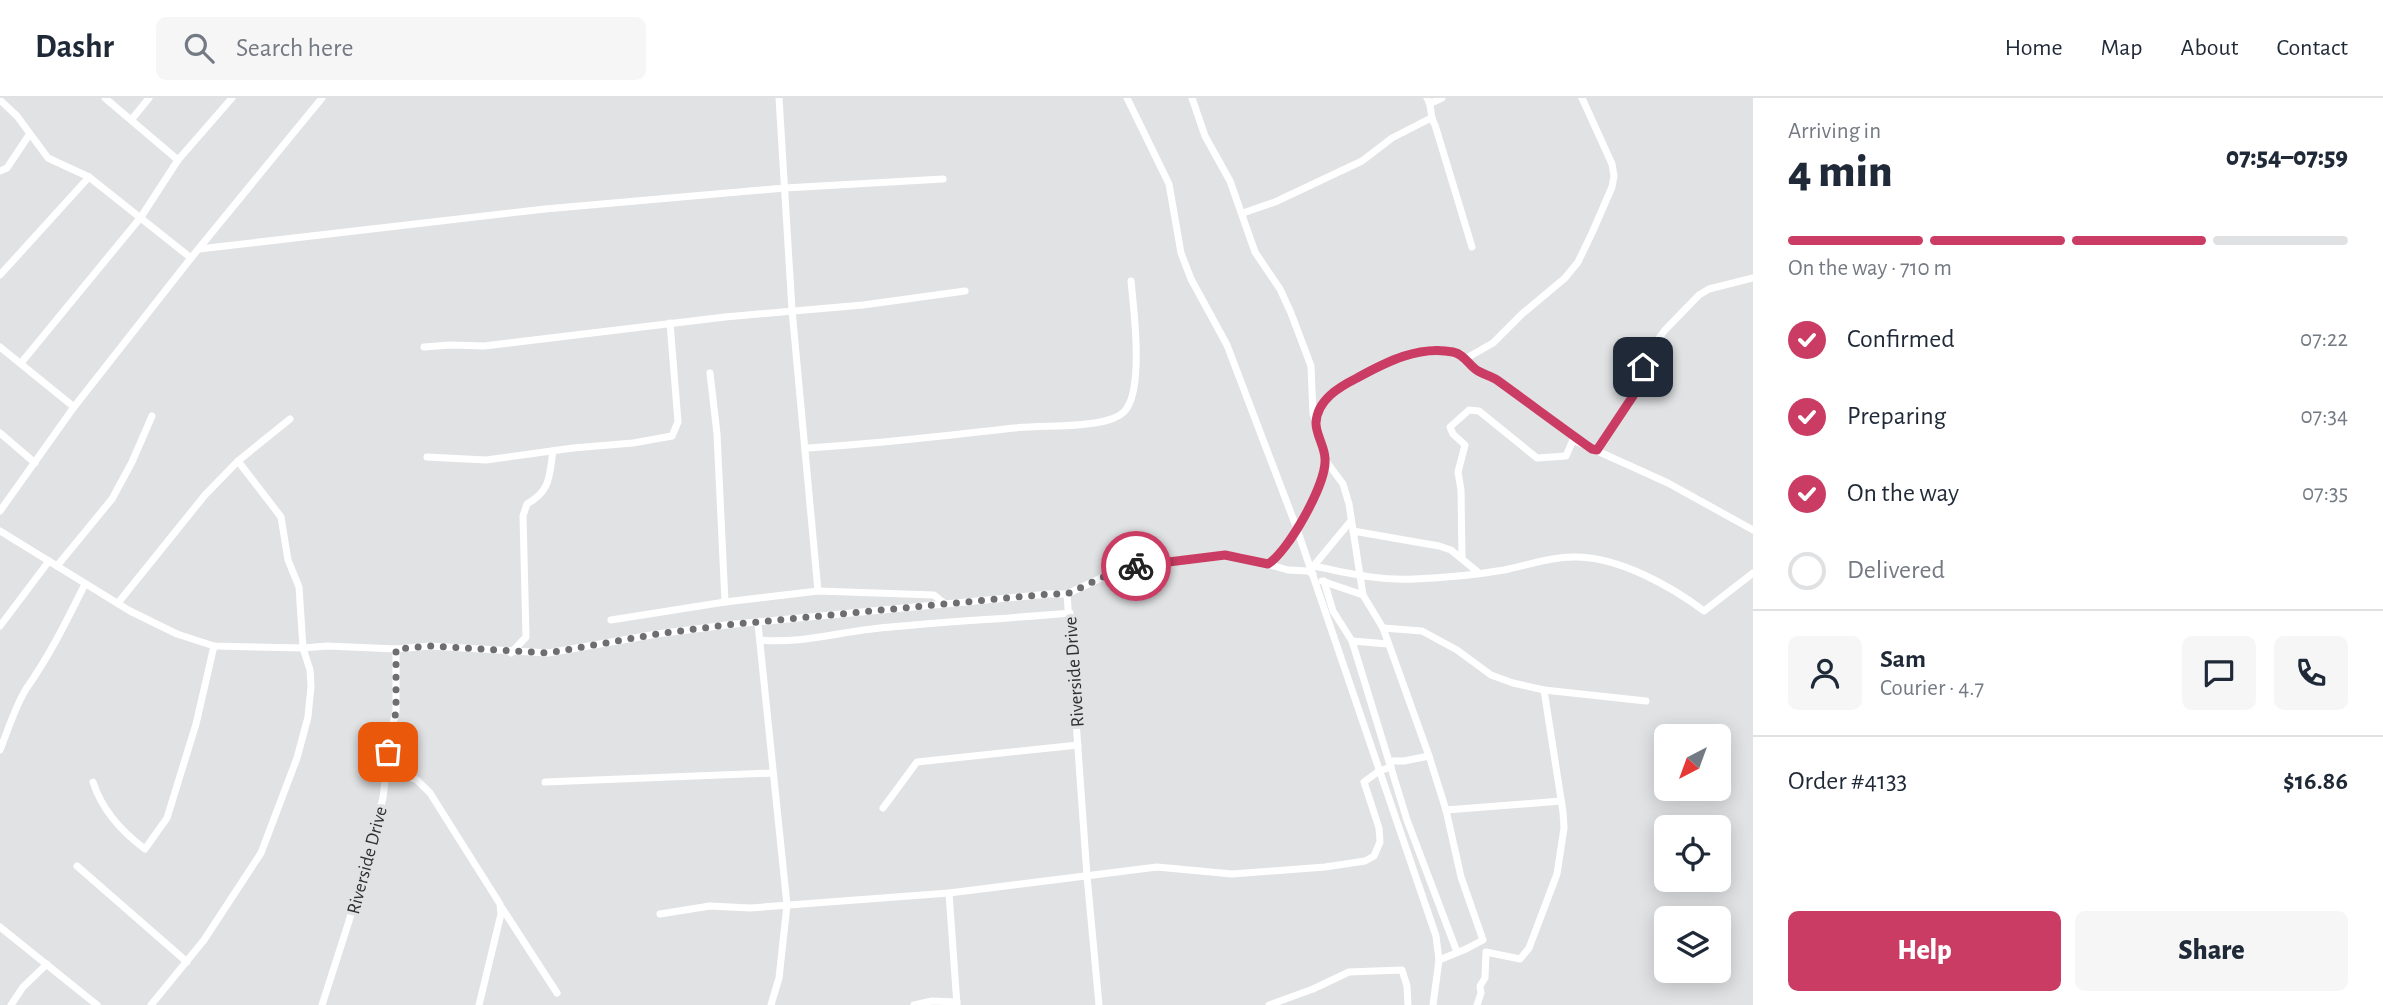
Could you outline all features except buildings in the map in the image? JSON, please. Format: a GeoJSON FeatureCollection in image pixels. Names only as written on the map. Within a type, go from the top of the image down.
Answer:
{"type":"FeatureCollection","features":[{"type":"Feature","properties":{"kind":"street"},"geometry":{"type":"LineString","coordinates":[[105,98],[178,160]]}},
{"type":"Feature","properties":{"kind":"street"},"geometry":{"type":"LineString","coordinates":[[132,119],[149,98]]}},
{"type":"Feature","properties":{"kind":"street"},"geometry":{"type":"LineString","coordinates":[[21,363],[141,217],[178,160],[232,98]]}},
{"type":"Feature","properties":{"kind":"street"},"geometry":{"type":"LineString","coordinates":[[0,511],[74,407],[321,98]]}},
{"type":"Feature","properties":{"kind":"street"},"geometry":{"type":"LineString","coordinates":[[779,98],[792,310],[807,448],[818,591]]}},
{"type":"Feature","properties":{"kind":"street"},"geometry":{"type":"LineString","coordinates":[[1127,98],[1170,184],[1181,253],[1195,287],[1227,345],[1297,529],[1436,936],[1439,960],[1433,1005]]}},
{"type":"Feature","properties":{"kind":"street"},"geometry":{"type":"LineString","coordinates":[[1192,98],[1205,136],[1230,181],[1252,244],[1280,289],[1311,366],[1313,414],[1326,461],[1343,484],[1363,595],[1382,628],[1446,810],[1461,877],[1483,940],[1439,960]]}},
{"type":"Feature","properties":{"kind":"street"},"geometry":{"type":"LineString","coordinates":[[1442,98],[1429,101],[1430,118],[1435,125],[1472,247]]}},
{"type":"Feature","properties":{"kind":"street"},"geometry":{"type":"LineString","coordinates":[[1465,359],[1493,343],[1565,278],[1589,242],[1614,176],[1612,164],[1582,98]]}},
{"type":"Feature","properties":{"kind":"street"},"geometry":{"type":"LineString","coordinates":[[0,100],[17,116],[48,158],[89,177],[191,258]]}},
{"type":"Feature","properties":{"kind":"street"},"geometry":{"type":"LineString","coordinates":[[1242,213],[1275,202],[1362,161],[1392,138],[1430,118]]}},
{"type":"Feature","properties":{"kind":"street"},"geometry":{"type":"LineString","coordinates":[[0,171],[6,168],[29,135]]}},
{"type":"Feature","properties":{"kind":"street"},"geometry":{"type":"LineString","coordinates":[[0,275],[89,177]]}},
{"type":"Feature","properties":{"kind":"street"},"geometry":{"type":"LineString","coordinates":[[199,249],[545,209],[785,188],[943,178]]}},
{"type":"Feature","properties":{"kind":"street"},"geometry":{"type":"LineString","coordinates":[[1595,450],[1641,384],[1645,357],[1665,330],[1703,292],[1753,278]]}},
{"type":"Feature","properties":{"kind":"street"},"geometry":{"type":"LineString","coordinates":[[807,448],[883,444],[1018,428],[1092,423],[1120,415],[1133,396],[1136,377],[1131,281]]}},
{"type":"Feature","properties":{"kind":"street"},"geometry":{"type":"LineString","coordinates":[[424,347],[484,346],[670,323],[863,305],[964,291]]}},
{"type":"Feature","properties":{"kind":"street"},"geometry":{"type":"LineString","coordinates":[[427,457],[486,460],[672,436],[678,422],[670,323]]}},
{"type":"Feature","properties":{"kind":"street"},"geometry":{"type":"LineString","coordinates":[[0,347],[74,407]]}},
{"type":"Feature","properties":{"kind":"street"},"geometry":{"type":"LineString","coordinates":[[1316,423],[1325,399],[1380,366],[1408,354],[1424,351],[1455,353],[1595,450]]}},
{"type":"Feature","properties":{"kind":"street"},"geometry":{"type":"LineString","coordinates":[[710,373],[717,434],[725,602]]}},
{"type":"Feature","properties":{"kind":"street"},"geometry":{"type":"LineString","coordinates":[[1462,558],[1461,490],[1458,472],[1465,445],[1453,434],[1450,427],[1469,410],[1479,411],[1537,458],[1566,456],[1573,440],[1677,488],[1753,530]]}},
{"type":"Feature","properties":{"kind":"street"},"geometry":{"type":"LineString","coordinates":[[57,566],[112,499],[152,416]]}},
{"type":"Feature","properties":{"kind":"street"},"geometry":{"type":"LineString","coordinates":[[118,603],[198,504],[238,461],[290,419]]}},
{"type":"Feature","properties":{"kind":"street"},"geometry":{"type":"LineString","coordinates":[[0,433],[35,463]]}},
{"type":"Feature","properties":{"kind":"street"},"geometry":{"type":"LineString","coordinates":[[511,653],[526,637],[523,516],[527,504],[538,498],[548,487],[553,451]]}},
{"type":"Feature","properties":{"kind":"street"},"geometry":{"type":"LineString","coordinates":[[152,1005],[187,962],[253,867],[297,758],[309,709],[310,670],[303,648],[299,587],[288,560],[281,517],[238,461]]}},
{"type":"Feature","properties":{"kind":"street"},"geometry":{"type":"LineString","coordinates":[[1268,564],[1282,553],[1297,529],[1321,481],[1326,461]]}},
{"type":"Feature","properties":{"kind":"street"},"geometry":{"type":"LineString","coordinates":[[1312,570],[1351,521]]}},
{"type":"Feature","properties":{"kind":"street","name":"Riverside Drive"},"geometry":{"type":"LineString","coordinates":[[0,531],[118,603],[177,634],[214,646],[396,649],[430,646],[511,653],[548,653],[657,634],[821,615],[1067,594],[1098,1005]]}},
{"type":"Feature","properties":{"kind":"street"},"geometry":{"type":"LineString","coordinates":[[1353,531],[1435,544],[1462,558],[1479,573]]}},
{"type":"Feature","properties":{"kind":"street"},"geometry":{"type":"LineString","coordinates":[[1067,594],[1114,572],[1142,565],[1225,555],[1294,571],[1312,570],[1416,579],[1479,573],[1565,558],[1592,558],[1662,584],[1704,611],[1753,573]]}},
{"type":"Feature","properties":{"kind":"street"},"geometry":{"type":"LineString","coordinates":[[0,626],[49,561]]}},
{"type":"Feature","properties":{"kind":"street"},"geometry":{"type":"LineString","coordinates":[[1312,570],[1324,581],[1363,595]]}},
{"type":"Feature","properties":{"kind":"street"},"geometry":{"type":"LineString","coordinates":[[1324,581],[1333,611],[1352,640],[1411,832],[1457,952]]}},
{"type":"Feature","properties":{"kind":"street"},"geometry":{"type":"LineString","coordinates":[[0,750],[26,689],[34,681],[59,637],[85,584]]}},
{"type":"Feature","properties":{"kind":"street"},"geometry":{"type":"LineString","coordinates":[[611,620],[818,591],[934,595],[944,604]]}},
{"type":"Feature","properties":{"kind":"street"},"geometry":{"type":"LineString","coordinates":[[760,640],[793,640],[909,625],[1070,613]]}},
{"type":"Feature","properties":{"kind":"street"},"geometry":{"type":"LineString","coordinates":[[758,624],[787,905],[779,978],[771,1005]]}},
{"type":"Feature","properties":{"kind":"street"},"geometry":{"type":"LineString","coordinates":[[1382,628],[1423,631],[1457,650],[1490,675],[1545,690],[1646,701]]}},
{"type":"Feature","properties":{"kind":"street"},"geometry":{"type":"LineString","coordinates":[[1352,640],[1388,644]]}},
{"type":"Feature","properties":{"kind":"street"},"geometry":{"type":"LineString","coordinates":[[93,782],[99,801],[127,836],[145,849],[167,818],[196,724],[214,646]]}},
{"type":"Feature","properties":{"kind":"street","name":"Riverside Drive"},"geometry":{"type":"LineString","coordinates":[[321,1005],[379,817],[390,735],[396,711],[396,649]]}},
{"type":"Feature","properties":{"kind":"street"},"geometry":{"type":"LineString","coordinates":[[1477,1005],[1480,986],[1485,978],[1486,952],[1520,959],[1529,947],[1537,928],[1560,863],[1564,828],[1545,690]]}},
{"type":"Feature","properties":{"kind":"street"},"geometry":{"type":"LineString","coordinates":[[883,808],[917,762],[1078,745]]}},
{"type":"Feature","properties":{"kind":"street"},"geometry":{"type":"LineString","coordinates":[[660,914],[710,906],[750,908],[949,893],[1157,867],[1232,874],[1366,861],[1374,856],[1380,842],[1379,828],[1363,783],[1390,764],[1429,757]]}},
{"type":"Feature","properties":{"kind":"street"},"geometry":{"type":"LineString","coordinates":[[387,769],[417,780],[430,793],[557,993]]}},
{"type":"Feature","properties":{"kind":"street"},"geometry":{"type":"LineString","coordinates":[[545,782],[773,773]]}},
{"type":"Feature","properties":{"kind":"street"},"geometry":{"type":"LineString","coordinates":[[1446,810],[1561,801]]}},
{"type":"Feature","properties":{"kind":"street"},"geometry":{"type":"LineString","coordinates":[[77,866],[187,962]]}},
{"type":"Feature","properties":{"kind":"street"},"geometry":{"type":"LineString","coordinates":[[914,1005],[932,1001],[957,1004],[949,893]]}},
{"type":"Feature","properties":{"kind":"street"},"geometry":{"type":"LineString","coordinates":[[479,1005],[499,925],[500,904]]}},
{"type":"Feature","properties":{"kind":"street"},"geometry":{"type":"LineString","coordinates":[[499,925],[516,929]]}},
{"type":"Feature","properties":{"kind":"street"},"geometry":{"type":"LineString","coordinates":[[0,927],[97,1005]]}},
{"type":"Feature","properties":{"kind":"street"},"geometry":{"type":"LineString","coordinates":[[11,1005],[23,986],[47,964]]}},
{"type":"Feature","properties":{"kind":"street"},"geometry":{"type":"LineString","coordinates":[[1269,1005],[1349,972],[1370,969],[1402,970],[1407,986],[1408,1005]]}},
{"type":"Feature","properties":{"kind":"way so far"},"geometry":{"type":"LineString","coordinates":[[388,752],[396,711],[396,649],[407,646],[548,653],[726,625],[1067,594],[1114,572],[1136,566]]}},
{"type":"Feature","properties":{"kind":"route"},"geometry":{"type":"LineString","coordinates":[[1136,566],[1225,555],[1268,564],[1277,559],[1290,541],[1321,481],[1326,461],[1316,423],[1321,405],[1325,399],[1355,379],[1408,354],[1424,351],[1460,355],[1475,369],[1494,378],[1597,450],[1635,395],[1644,376],[1643,367]]}}]}
